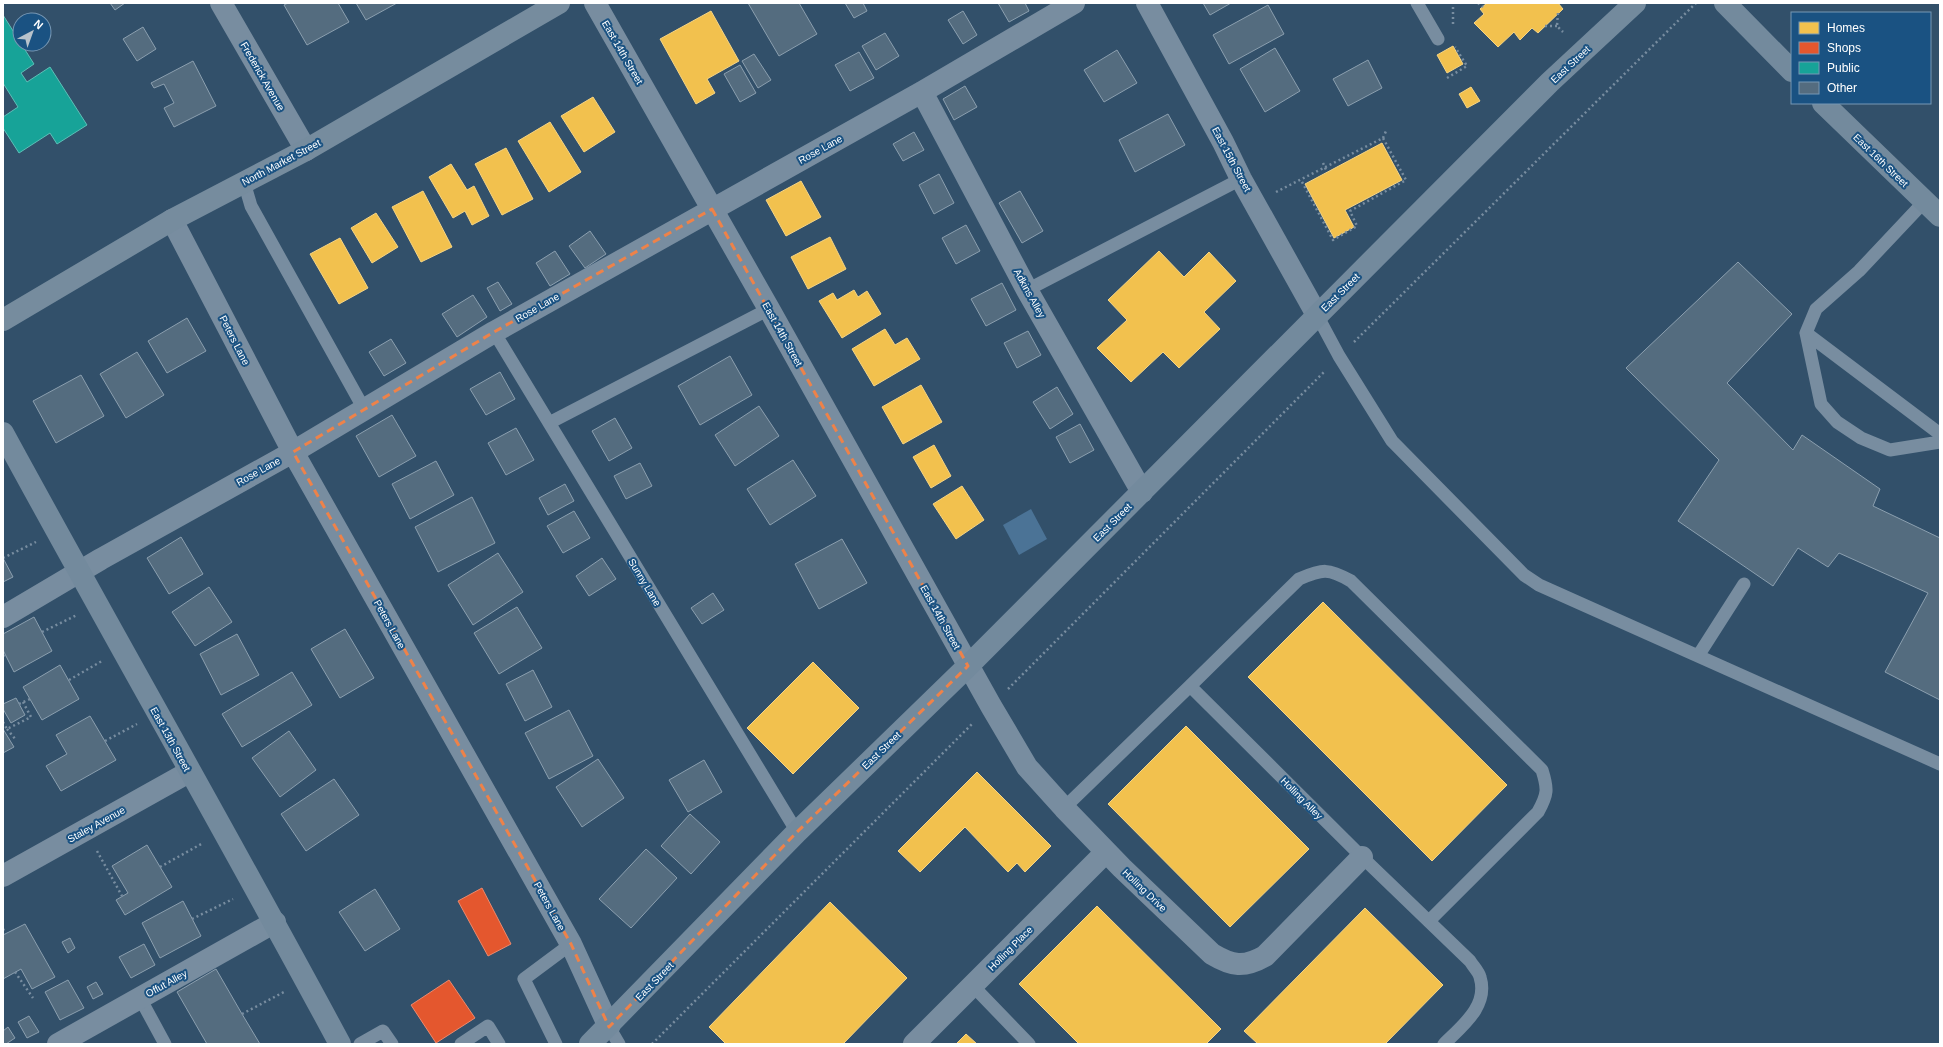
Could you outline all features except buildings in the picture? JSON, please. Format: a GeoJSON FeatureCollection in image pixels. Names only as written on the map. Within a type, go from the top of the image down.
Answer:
{"type":"FeatureCollection","features":[{"type":"Feature","properties":{"kind":"main road","name":"North Market Street"},"geometry":{"type":"LineString","coordinates":[[3,320],[172,220],[306,150],[559,3]]}},
{"type":"Feature","properties":{"kind":"main road","name":"East Street"},"geometry":{"type":"LineString","coordinates":[[590,1044],[614,1035],[797,832],[968,666],[1550,82],[1635,3]]}},
{"type":"Feature","properties":{"kind":"main road"},"geometry":{"type":"LineString","coordinates":[[1725,3],[1791,70]]}},
{"type":"Feature","properties":{"kind":"main road","name":"East 16th Street"},"geometry":{"type":"LineString","coordinates":[[1824,104],[1940,216]]}},
{"type":"Feature","properties":{"kind":"main road","name":"East 13th Street"},"geometry":{"type":"LineString","coordinates":[[3,433],[189,772],[275,922],[340,1044]]}},
{"type":"Feature","properties":{"kind":"street","name":"Frederick Avenue"},"geometry":{"type":"LineString","coordinates":[[221,3],[306,150]]}},
{"type":"Feature","properties":{"kind":"street","name":"East 14th Street"},"geometry":{"type":"LineString","coordinates":[[595,3],[769,309],[968,666]]}},
{"type":"Feature","properties":{"kind":"street","name":"Rose Lane"},"geometry":{"type":"LineString","coordinates":[[3,617],[79,572],[293,452],[494,332],[922,92],[1074,3]]}},
{"type":"Feature","properties":{"kind":"street","name":"East 15th Street"},"geometry":{"type":"LineString","coordinates":[[1147,3],[1223,142],[1241,179],[1318,315]]}},
{"type":"Feature","properties":{"kind":"street","name":"Adkins Alley"},"geometry":{"type":"LineString","coordinates":[[922,92],[1028,290],[1142,492]]}},
{"type":"Feature","properties":{"kind":"street","name":"Peters Lane"},"geometry":{"type":"LineString","coordinates":[[172,220],[293,452],[571,944],[614,1035]]}},
{"type":"Feature","properties":{"kind":"street","name":"Holling Drive"},"geometry":{"type":"LineString","coordinates":[[968,666],[1027,767],[1106,852],[1212,954],[1225,962],[1240,965],[1254,962],[1265,956],[1362,857]]}},
{"type":"Feature","properties":{"kind":"street","name":"Staley Avenue"},"geometry":{"type":"LineString","coordinates":[[3,876],[189,772]]}},
{"type":"Feature","properties":{"kind":"street","name":"Holling Place"},"geometry":{"type":"LineString","coordinates":[[914,1044],[1106,852]]}},
{"type":"Feature","properties":{"kind":"street","name":"Offut Alley"},"geometry":{"type":"LineString","coordinates":[[58,1044],[275,922]]}},
{"type":"Feature","properties":{"kind":"lane"},"geometry":{"type":"LineString","coordinates":[[1417,3],[1438,39]]}},
{"type":"Feature","properties":{"kind":"lane"},"geometry":{"type":"LineString","coordinates":[[1028,290],[1241,179]]}},
{"type":"Feature","properties":{"kind":"lane"},"geometry":{"type":"LineString","coordinates":[[244,182],[251,206],[364,409]]}},
{"type":"Feature","properties":{"kind":"lane"},"geometry":{"type":"LineString","coordinates":[[1924,202],[1859,270],[1816,309],[1806,333],[1822,404],[1837,422],[1861,438],[1890,450],[1940,442]]}},
{"type":"Feature","properties":{"kind":"lane"},"geometry":{"type":"LineString","coordinates":[[549,423],[769,309]]}},
{"type":"Feature","properties":{"kind":"lane"},"geometry":{"type":"LineString","coordinates":[[1318,315],[1340,356],[1392,441],[1524,575],[1539,585],[1940,764]]}},
{"type":"Feature","properties":{"kind":"lane","name":"Sunny Lane"},"geometry":{"type":"LineString","coordinates":[[494,332],[797,832]]}},
{"type":"Feature","properties":{"kind":"lane"},"geometry":{"type":"LineString","coordinates":[[1806,333],[1940,434]]}},
{"type":"Feature","properties":{"kind":"lane"},"geometry":{"type":"LineString","coordinates":[[1064,808],[1298,579],[1317,572],[1334,571],[1357,586],[1542,770],[1547,786],[1545,799],[1538,812],[1429,921]]}},
{"type":"Feature","properties":{"kind":"lane"},"geometry":{"type":"LineString","coordinates":[[1698,656],[1744,584]]}},
{"type":"Feature","properties":{"kind":"lane","name":"Holling Alley"},"geometry":{"type":"LineString","coordinates":[[1190,686],[1362,857],[1470,961],[1480,976],[1482,991],[1480,1002],[1470,1018],[1444,1044]]}},
{"type":"Feature","properties":{"kind":"lane"},"geometry":{"type":"LineString","coordinates":[[556,1044],[524,979],[571,944]]}},
{"type":"Feature","properties":{"kind":"lane"},"geometry":{"type":"LineString","coordinates":[[973,986],[1029,1044]]}},
{"type":"Feature","properties":{"kind":"lane"},"geometry":{"type":"LineString","coordinates":[[140,998],[165,1044]]}},
{"type":"Feature","properties":{"kind":"lane"},"geometry":{"type":"LineString","coordinates":[[462,1044],[488,1026],[499,1044]]}},
{"type":"Feature","properties":{"kind":"lane"},"geometry":{"type":"LineString","coordinates":[[360,1044],[383,1031],[392,1044]]}},
{"type":"Feature","properties":{"kind":"path"},"geometry":{"type":"LineString","coordinates":[[1478,3],[1482,7]]}},
{"type":"Feature","properties":{"kind":"path"},"geometry":{"type":"LineString","coordinates":[[1669,29],[1696,3]]}},
{"type":"Feature","properties":{"kind":"path"},"geometry":{"type":"LineString","coordinates":[[1557,26],[1558,14]]}},
{"type":"Feature","properties":{"kind":"path"},"geometry":{"type":"LineString","coordinates":[[1545,26],[1557,26],[1563,32]]}},
{"type":"Feature","properties":{"kind":"path"},"geometry":{"type":"LineString","coordinates":[[1274,193],[1383,138],[1386,131]]}},
{"type":"Feature","properties":{"kind":"path"},"geometry":{"type":"LineString","coordinates":[[1301,180],[1333,240],[1358,226],[1349,210],[1406,180],[1383,138]]}},
{"type":"Feature","properties":{"kind":"path"},"geometry":{"type":"LineString","coordinates":[[1323,163],[1327,172]]}},
{"type":"Feature","properties":{"kind":"path"},"geometry":{"type":"LineString","coordinates":[[3,558],[37,542]]}},
{"type":"Feature","properties":{"kind":"path"},"geometry":{"type":"LineString","coordinates":[[42,632],[78,614]]}},
{"type":"Feature","properties":{"kind":"path"},"geometry":{"type":"LineString","coordinates":[[69,680],[102,661]]}},
{"type":"Feature","properties":{"kind":"path"},"geometry":{"type":"LineString","coordinates":[[19,704],[30,699]]}},
{"type":"Feature","properties":{"kind":"path"},"geometry":{"type":"LineString","coordinates":[[7,729],[31,717],[24,702]]}},
{"type":"Feature","properties":{"kind":"path"},"geometry":{"type":"LineString","coordinates":[[652,1044],[975,721]]}},
{"type":"Feature","properties":{"kind":"path"},"geometry":{"type":"LineString","coordinates":[[3,722],[16,740]]}},
{"type":"Feature","properties":{"kind":"path"},"geometry":{"type":"LineString","coordinates":[[105,741],[137,724]]}},
{"type":"Feature","properties":{"kind":"path"},"geometry":{"type":"LineString","coordinates":[[160,867],[203,843]]}},
{"type":"Feature","properties":{"kind":"path"},"geometry":{"type":"LineString","coordinates":[[95,849],[122,896]]}},
{"type":"Feature","properties":{"kind":"path"},"geometry":{"type":"LineString","coordinates":[[192,919],[233,899]]}},
{"type":"Feature","properties":{"kind":"path"},"geometry":{"type":"LineString","coordinates":[[3,929],[6,934]]}},
{"type":"Feature","properties":{"kind":"path"},"geometry":{"type":"LineString","coordinates":[[15,972],[33,998]]}},
{"type":"Feature","properties":{"kind":"path"},"geometry":{"type":"LineString","coordinates":[[242,1014],[284,992]]}},
{"type":"Feature","properties":{"kind":"highlighted area"},"geometry":{"type":"Polygon","coordinates":[[[712,209],[968,666],[797,832],[609,1027],[571,944],[293,452],[494,332],[712,209]]]}},
{"type":"Feature","properties":{"kind":"water"},"geometry":{"type":"Polygon","coordinates":[[[1031,509],[1047,539],[1019,555],[1003,525],[1031,509]]]}}]}
